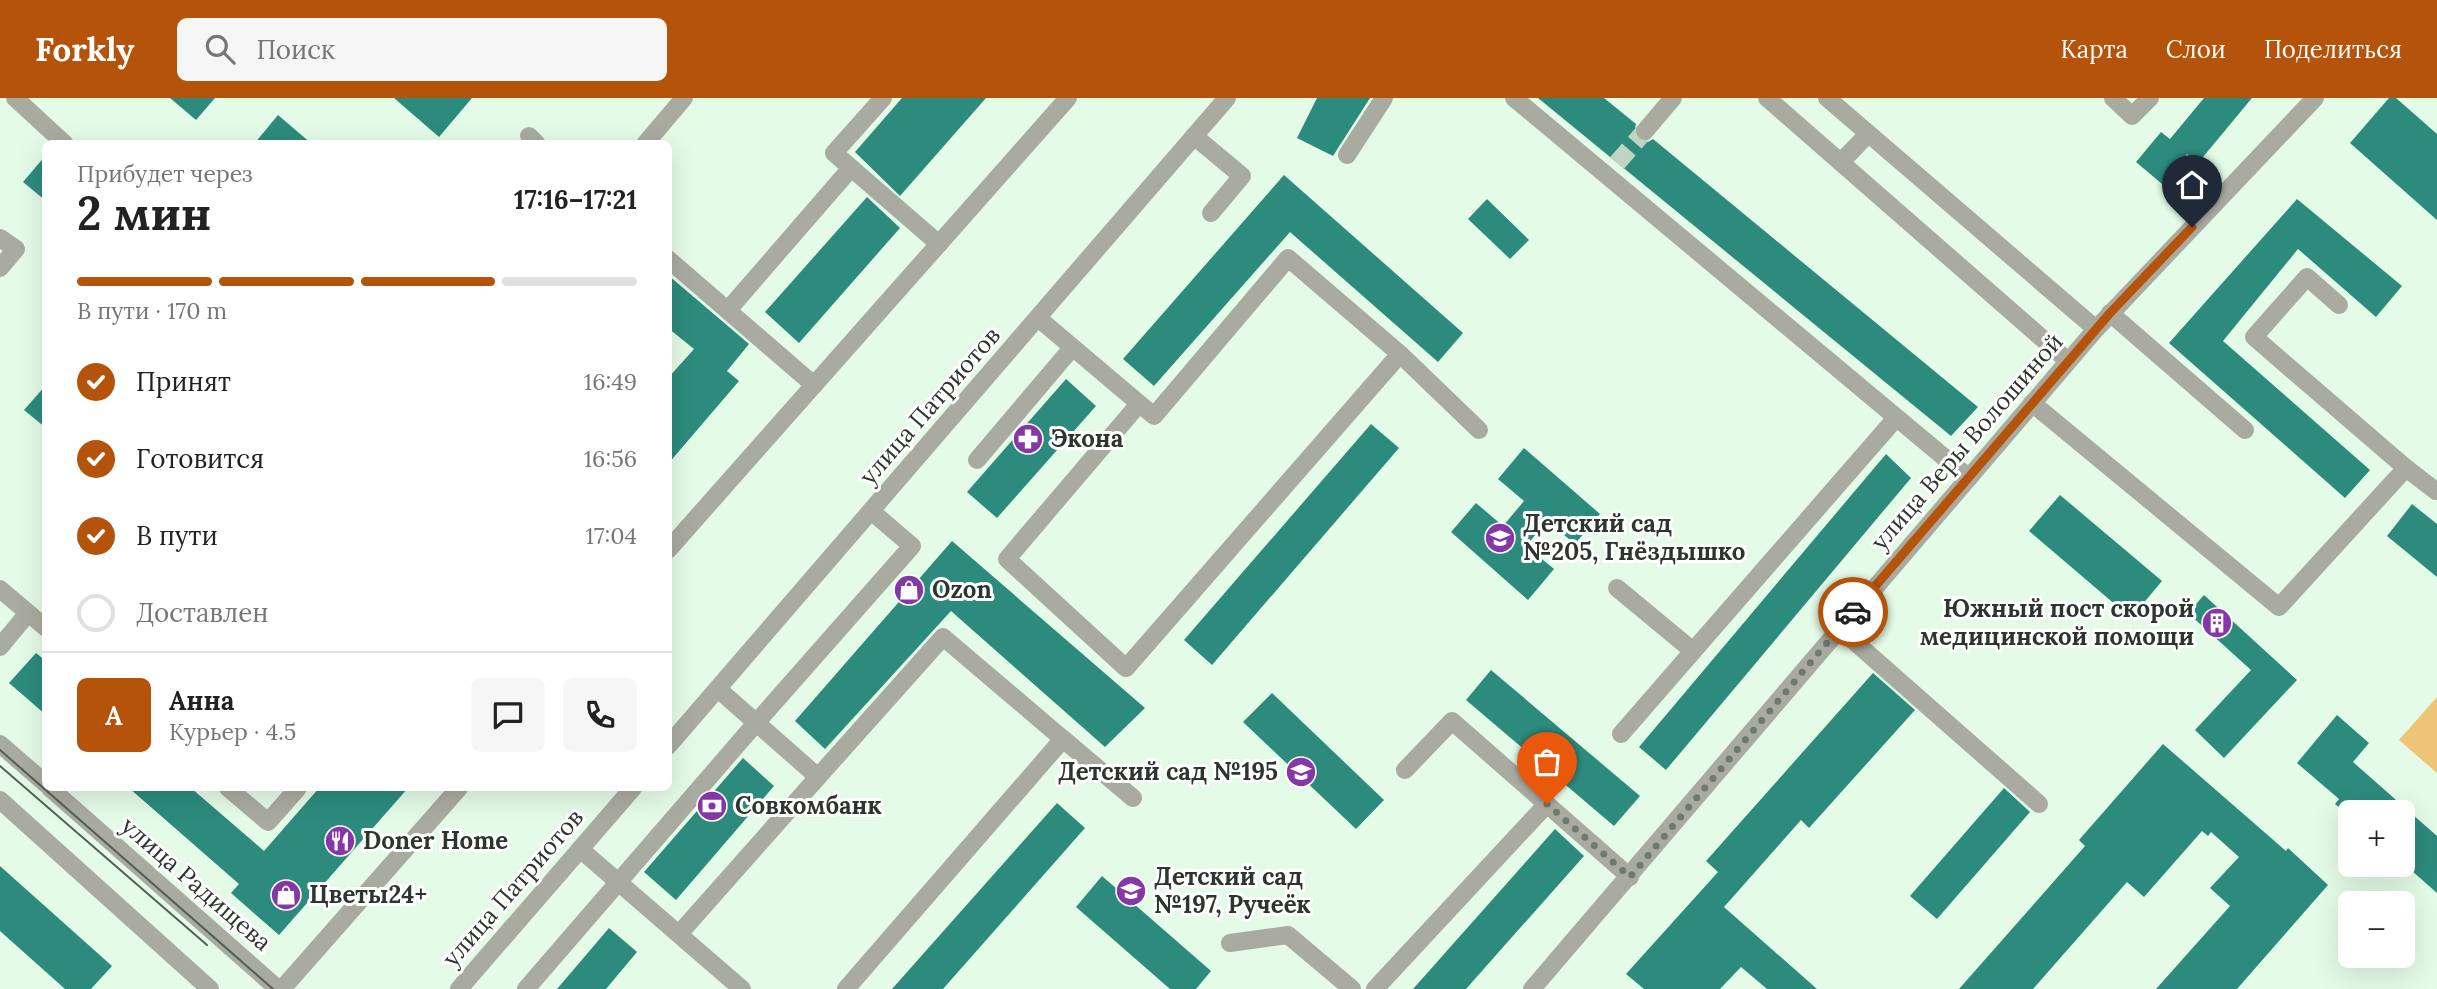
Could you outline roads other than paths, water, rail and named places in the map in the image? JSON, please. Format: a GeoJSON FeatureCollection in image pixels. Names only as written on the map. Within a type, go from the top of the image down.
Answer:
{"type":"FeatureCollection","features":[{"type":"Feature","properties":{"kind":"street"},"geometry":{"type":"LineString","coordinates":[[15,98],[61,140]]}},
{"type":"Feature","properties":{"kind":"street"},"geometry":{"type":"LineString","coordinates":[[648,140],[684,98]]}},
{"type":"Feature","properties":{"kind":"street"},"geometry":{"type":"LineString","coordinates":[[883,98],[834,153],[939,244]]}},
{"type":"Feature","properties":{"kind":"street"},"geometry":{"type":"LineString","coordinates":[[672,545],[1068,98]]}},
{"type":"Feature","properties":{"kind":"street","name":"улица Патриотов"},"geometry":{"type":"LineString","coordinates":[[672,741],[1227,98]]}},
{"type":"Feature","properties":{"kind":"street"},"geometry":{"type":"LineString","coordinates":[[1347,155],[1384,98]]}},
{"type":"Feature","properties":{"kind":"street"},"geometry":{"type":"LineString","coordinates":[[1514,98],[1612,169],[1896,418],[1969,478]]}},
{"type":"Feature","properties":{"kind":"street"},"geometry":{"type":"LineString","coordinates":[[1645,131],[1673,98]]}},
{"type":"Feature","properties":{"kind":"street"},"geometry":{"type":"LineString","coordinates":[[1767,98],[2068,361]]}},
{"type":"Feature","properties":{"kind":"street"},"geometry":{"type":"LineString","coordinates":[[1826,98],[2096,329]]}},
{"type":"Feature","properties":{"kind":"street"},"geometry":{"type":"LineString","coordinates":[[2113,98],[2132,116],[2150,98]]}},
{"type":"Feature","properties":{"kind":"street","name":"улица Веры Волошиной"},"geometry":{"type":"LineString","coordinates":[[1536,988],[1839,628],[2110,313],[2315,98]]}},
{"type":"Feature","properties":{"kind":"street"},"geometry":{"type":"LineString","coordinates":[[1841,162],[1868,134]]}},
{"type":"Feature","properties":{"kind":"street"},"geometry":{"type":"LineString","coordinates":[[1194,136],[1242,176],[1211,213]]}},
{"type":"Feature","properties":{"kind":"street"},"geometry":{"type":"LineString","coordinates":[[728,310],[851,168]]}},
{"type":"Feature","properties":{"kind":"street"},"geometry":{"type":"LineString","coordinates":[[0,238],[16,249],[0,268]]}},
{"type":"Feature","properties":{"kind":"street"},"geometry":{"type":"LineString","coordinates":[[1038,318],[1154,416],[1288,258],[1400,354],[1479,430]]}},
{"type":"Feature","properties":{"kind":"street"},"geometry":{"type":"LineString","coordinates":[[672,262],[814,385]]}},
{"type":"Feature","properties":{"kind":"street"},"geometry":{"type":"LineString","coordinates":[[2340,305],[2307,276],[2254,337],[2406,468],[2437,490]]}},
{"type":"Feature","properties":{"kind":"street"},"geometry":{"type":"LineString","coordinates":[[2110,313],[2245,430]]}},
{"type":"Feature","properties":{"kind":"street"},"geometry":{"type":"LineString","coordinates":[[977,460],[1072,348]]}},
{"type":"Feature","properties":{"kind":"street"},"geometry":{"type":"LineString","coordinates":[[1138,405],[1007,559],[1126,667],[1400,354]]}},
{"type":"Feature","properties":{"kind":"street"},"geometry":{"type":"LineString","coordinates":[[2032,403],[2278,607],[2406,468]]}},
{"type":"Feature","properties":{"kind":"street"},"geometry":{"type":"LineString","coordinates":[[1621,734],[1896,418]]}},
{"type":"Feature","properties":{"kind":"street"},"geometry":{"type":"LineString","coordinates":[[526,989],[912,546],[872,511]]}},
{"type":"Feature","properties":{"kind":"street"},"geometry":{"type":"LineString","coordinates":[[1617,588],[1693,651]]}},
{"type":"Feature","properties":{"kind":"street"},"geometry":{"type":"LineString","coordinates":[[0,589],[42,625]]}},
{"type":"Feature","properties":{"kind":"street"},"geometry":{"type":"LineString","coordinates":[[0,647],[28,613]]}},
{"type":"Feature","properties":{"kind":"street"},"geometry":{"type":"LineString","coordinates":[[1839,628],[2039,804]]}},
{"type":"Feature","properties":{"kind":"street"},"geometry":{"type":"LineString","coordinates":[[679,934],[943,637],[1133,798]]}},
{"type":"Feature","properties":{"kind":"street"},"geometry":{"type":"LineString","coordinates":[[718,689],[818,777]]}},
{"type":"Feature","properties":{"kind":"street"},"geometry":{"type":"LineString","coordinates":[[1405,769],[1452,721],[1630,877]]}},
{"type":"Feature","properties":{"kind":"street"},"geometry":{"type":"LineString","coordinates":[[846,989],[1063,739]]}},
{"type":"Feature","properties":{"kind":"street"},"geometry":{"type":"LineString","coordinates":[[0,744],[42,781]]}},
{"type":"Feature","properties":{"kind":"street","name":"улица Радищева"},"geometry":{"type":"LineString","coordinates":[[53,791],[280,989]]}},
{"type":"Feature","properties":{"kind":"street"},"geometry":{"type":"LineString","coordinates":[[232,791],[268,822],[295,791]]}},
{"type":"Feature","properties":{"kind":"street"},"geometry":{"type":"LineString","coordinates":[[280,989],[456,791]]}},
{"type":"Feature","properties":{"kind":"street","name":"улица Патриотов"},"geometry":{"type":"LineString","coordinates":[[459,989],[630,791]]}},
{"type":"Feature","properties":{"kind":"street"},"geometry":{"type":"LineString","coordinates":[[0,800],[210,989]]}},
{"type":"Feature","properties":{"kind":"street"},"geometry":{"type":"LineString","coordinates":[[1375,989],[1547,804]]}},
{"type":"Feature","properties":{"kind":"street"},"geometry":{"type":"LineString","coordinates":[[580,849],[742,989]]}},
{"type":"Feature","properties":{"kind":"street"},"geometry":{"type":"LineString","coordinates":[[1230,943],[1288,935],[1352,989]]}},
{"type":"Feature","properties":{"kind":"tunnel"},"geometry":{"type":"LineString","coordinates":[[1617,163],[1645,131]]}},
{"type":"Feature","properties":{"kind":"tram line"},"geometry":{"type":"LineString","coordinates":[[0,750],[42,787]]}},
{"type":"Feature","properties":{"kind":"tram line"},"geometry":{"type":"LineString","coordinates":[[0,766],[207,945]]}},
{"type":"Feature","properties":{"kind":"tram line"},"geometry":{"type":"LineString","coordinates":[[47,791],[273,989]]}},
{"type":"Feature","properties":{"kind":"place","name":"Экона"},"geometry":{"type":"Point","coordinates":[1028,439]}},
{"type":"Feature","properties":{"kind":"place","name":"Детский сад №205, Гнёздышко"},"geometry":{"type":"Point","coordinates":[1500,538]}},
{"type":"Feature","properties":{"kind":"place","name":"Ozon"},"geometry":{"type":"Point","coordinates":[909,590]}},
{"type":"Feature","properties":{"kind":"place","name":"Южный пост скорой медицинской помощи"},"geometry":{"type":"Point","coordinates":[2217,623]}},
{"type":"Feature","properties":{"kind":"place","name":"Детский сад №195"},"geometry":{"type":"Point","coordinates":[1301,772]}},
{"type":"Feature","properties":{"kind":"place","name":"Совкомбанк"},"geometry":{"type":"Point","coordinates":[712,806]}},
{"type":"Feature","properties":{"kind":"place","name":"Doner Home"},"geometry":{"type":"Point","coordinates":[340,841]}},
{"type":"Feature","properties":{"kind":"place","name":"Детский сад №197, Ручеёк"},"geometry":{"type":"Point","coordinates":[1131,891]}},
{"type":"Feature","properties":{"kind":"place","name":"Цветы24+"},"geometry":{"type":"Point","coordinates":[286,895]}}]}
